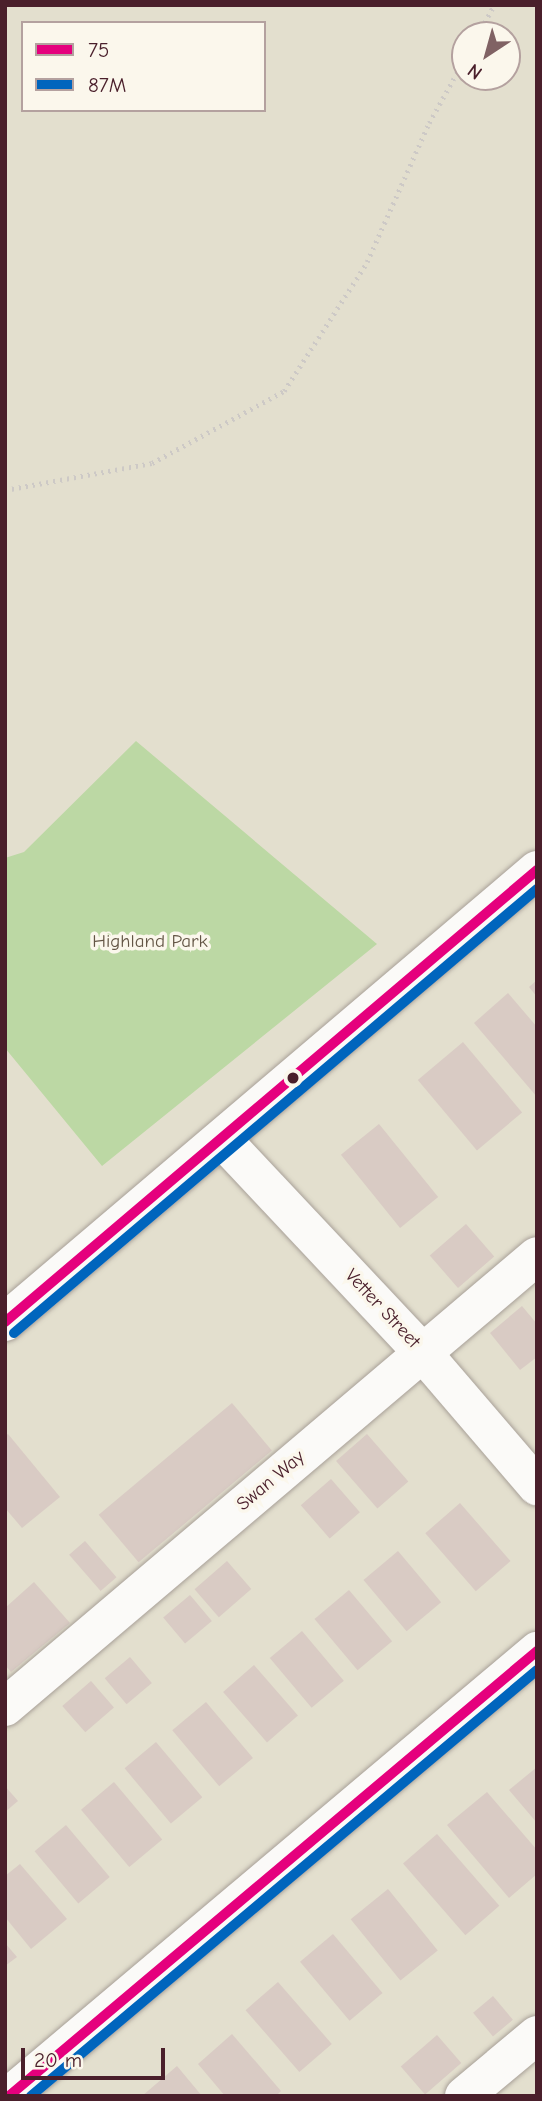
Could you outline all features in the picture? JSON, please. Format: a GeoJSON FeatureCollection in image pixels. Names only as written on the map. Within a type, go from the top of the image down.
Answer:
{"type":"FeatureCollection","features":[{"type":"Feature","properties":{"kind":"street"},"geometry":{"type":"LineString","coordinates":[[5,1322],[537,870]]}},
{"type":"Feature","properties":{"kind":"street","name":"Vetter Street"},"geometry":{"type":"LineString","coordinates":[[222,1139],[422,1352],[537,1486]]}},
{"type":"Feature","properties":{"kind":"street","name":"Swan Way"},"geometry":{"type":"LineString","coordinates":[[5,1707],[537,1256]]}},
{"type":"Feature","properties":{"kind":"street"},"geometry":{"type":"LineString","coordinates":[[9,2096],[537,1651]]}},
{"type":"Feature","properties":{"kind":"street"},"geometry":{"type":"LineString","coordinates":[[464,2096],[537,2035]]}},
{"type":"Feature","properties":{"kind":"path"},"geometry":{"type":"LineString","coordinates":[[485,21],[494,5]]}},
{"type":"Feature","properties":{"kind":"path"},"geometry":{"type":"LineString","coordinates":[[5,490],[152,463],[284,391],[367,261],[429,123],[451,83]]}},
{"type":"Feature","properties":{"kind":"green space","name":"Highland Park"},"geometry":{"type":"Polygon","coordinates":[[[136,741],[377,944],[102,1166],[5,1048],[5,858],[24,852],[136,741]]]}},
{"type":"Feature","properties":{"kind":"building"},"geometry":{"type":"Polygon","coordinates":[[[537,980],[537,997],[529,987],[537,980]]]}},
{"type":"Feature","properties":{"kind":"building"},"geometry":{"type":"Polygon","coordinates":[[[508,993],[537,1027],[537,1097],[474,1023],[508,993]]]}},
{"type":"Feature","properties":{"kind":"building"},"geometry":{"type":"Polygon","coordinates":[[[463,1042],[522,1112],[477,1150],[418,1080],[463,1042]]]}},
{"type":"Feature","properties":{"kind":"building"},"geometry":{"type":"Polygon","coordinates":[[[379,1124],[438,1197],[400,1228],[341,1155],[379,1124]]]}},
{"type":"Feature","properties":{"kind":"building"},"geometry":{"type":"Polygon","coordinates":[[[466,1224],[494,1256],[458,1288],[430,1255],[466,1224]]]}},
{"type":"Feature","properties":{"kind":"building"},"geometry":{"type":"Polygon","coordinates":[[[522,1306],[537,1324],[537,1357],[520,1370],[490,1333],[522,1306]]]}},
{"type":"Feature","properties":{"kind":"building"},"geometry":{"type":"Polygon","coordinates":[[[232,1403],[272,1450],[139,1562],[99,1515],[232,1403]]]}},
{"type":"Feature","properties":{"kind":"building"},"geometry":{"type":"Polygon","coordinates":[[[8,1434],[60,1497],[22,1528],[5,1508],[5,1436],[8,1434]]]}},
{"type":"Feature","properties":{"kind":"building"},"geometry":{"type":"Polygon","coordinates":[[[367,1434],[408,1482],[377,1508],[336,1461],[367,1434]]]}},
{"type":"Feature","properties":{"kind":"building"},"geometry":{"type":"Polygon","coordinates":[[[331,1479],[360,1512],[330,1538],[301,1505],[331,1479]]]}},
{"type":"Feature","properties":{"kind":"building"},"geometry":{"type":"Polygon","coordinates":[[[460,1503],[511,1561],[476,1591],[425,1533],[460,1503]]]}},
{"type":"Feature","properties":{"kind":"building"},"geometry":{"type":"Polygon","coordinates":[[[85,1541],[116,1577],[101,1591],[69,1555],[85,1541]]]}},
{"type":"Feature","properties":{"kind":"building"},"geometry":{"type":"Polygon","coordinates":[[[398,1551],[441,1602],[407,1631],[364,1580],[398,1551]]]}},
{"type":"Feature","properties":{"kind":"building"},"geometry":{"type":"Polygon","coordinates":[[[227,1561],[251,1589],[219,1617],[195,1589],[227,1561]]]}},
{"type":"Feature","properties":{"kind":"building"},"geometry":{"type":"Polygon","coordinates":[[[34,1582],[70,1623],[11,1672],[5,1665],[5,1608],[34,1582]]]}},
{"type":"Feature","properties":{"kind":"building"},"geometry":{"type":"Polygon","coordinates":[[[349,1590],[392,1641],[358,1670],[315,1619],[349,1590]]]}},
{"type":"Feature","properties":{"kind":"building"},"geometry":{"type":"Polygon","coordinates":[[[190,1595],[212,1621],[185,1644],[163,1617],[190,1595]]]}},
{"type":"Feature","properties":{"kind":"building"},"geometry":{"type":"Polygon","coordinates":[[[302,1631],[344,1681],[312,1708],[270,1658],[302,1631]]]}},
{"type":"Feature","properties":{"kind":"building"},"geometry":{"type":"Polygon","coordinates":[[[130,1657],[152,1683],[127,1704],[105,1678],[130,1657]]]}},
{"type":"Feature","properties":{"kind":"building"},"geometry":{"type":"Polygon","coordinates":[[[254,1665],[298,1716],[267,1742],[223,1692],[254,1665]]]}},
{"type":"Feature","properties":{"kind":"building"},"geometry":{"type":"Polygon","coordinates":[[[91,1681],[114,1707],[85,1732],[62,1706],[91,1681]]]}},
{"type":"Feature","properties":{"kind":"building"},"geometry":{"type":"Polygon","coordinates":[[[206,1702],[253,1758],[219,1786],[172,1730],[206,1702]]]}},
{"type":"Feature","properties":{"kind":"building"},"geometry":{"type":"Polygon","coordinates":[[[156,1742],[202,1797],[171,1824],[125,1768],[156,1742]]]}},
{"type":"Feature","properties":{"kind":"building"},"geometry":{"type":"Polygon","coordinates":[[[537,1767],[537,1823],[509,1790],[537,1767]]]}},
{"type":"Feature","properties":{"kind":"building"},"geometry":{"type":"Polygon","coordinates":[[[114,1782],[162,1839],[129,1867],[81,1810],[114,1782]]]}},
{"type":"Feature","properties":{"kind":"building"},"geometry":{"type":"Polygon","coordinates":[[[5,1786],[18,1801],[5,1812],[5,1786]]]}},
{"type":"Feature","properties":{"kind":"building"},"geometry":{"type":"Polygon","coordinates":[[[487,1792],[537,1850],[537,1874],[509,1898],[447,1825],[487,1792]]]}},
{"type":"Feature","properties":{"kind":"building"},"geometry":{"type":"Polygon","coordinates":[[[66,1825],[110,1877],[78,1903],[35,1851],[66,1825]]]}},
{"type":"Feature","properties":{"kind":"building"},"geometry":{"type":"Polygon","coordinates":[[[437,1834],[499,1906],[465,1935],[403,1864],[437,1834]]]}},
{"type":"Feature","properties":{"kind":"building"},"geometry":{"type":"Polygon","coordinates":[[[20,1864],[67,1919],[31,1949],[5,1917],[5,1876],[20,1864]]]}},
{"type":"Feature","properties":{"kind":"building"},"geometry":{"type":"Polygon","coordinates":[[[388,1889],[438,1950],[400,1981],[351,1919],[388,1889]]]}},
{"type":"Feature","properties":{"kind":"building"},"geometry":{"type":"Polygon","coordinates":[[[333,1934],[382,1993],[350,2021],[300,1962],[333,1934]]]}},
{"type":"Feature","properties":{"kind":"building"},"geometry":{"type":"Polygon","coordinates":[[[5,1943],[17,1957],[5,1966],[5,1943]]]}},
{"type":"Feature","properties":{"kind":"building"},"geometry":{"type":"Polygon","coordinates":[[[278,1982],[332,2044],[299,2072],[246,2010],[278,1982]]]}},
{"type":"Feature","properties":{"kind":"building"},"geometry":{"type":"Polygon","coordinates":[[[493,1996],[513,2020],[493,2036],[473,2013],[493,1996]]]}},
{"type":"Feature","properties":{"kind":"building"},"geometry":{"type":"Polygon","coordinates":[[[232,2034],[281,2091],[276,2096],[225,2096],[198,2064],[232,2034]]]}},
{"type":"Feature","properties":{"kind":"building"},"geometry":{"type":"Polygon","coordinates":[[[437,2035],[461,2063],[425,2094],[401,2066],[437,2035]]]}},
{"type":"Feature","properties":{"kind":"building"},"geometry":{"type":"Polygon","coordinates":[[[177,2066],[202,2096],[142,2096],[177,2066]]]}},
{"type":"Feature","properties":{"kind":"transit line","name":"75"},"geometry":{"type":"LineString","coordinates":[[5,1322],[537,870]]}},
{"type":"Feature","properties":{"kind":"transit line","name":"87M"},"geometry":{"type":"LineString","coordinates":[[14,1333],[537,889]]}},
{"type":"Feature","properties":{"kind":"transit line","name":"75"},"geometry":{"type":"LineString","coordinates":[[9,2096],[537,1651]]}},
{"type":"Feature","properties":{"kind":"transit line","name":"87M"},"geometry":{"type":"LineString","coordinates":[[31,2096],[537,1670]]}}]}
